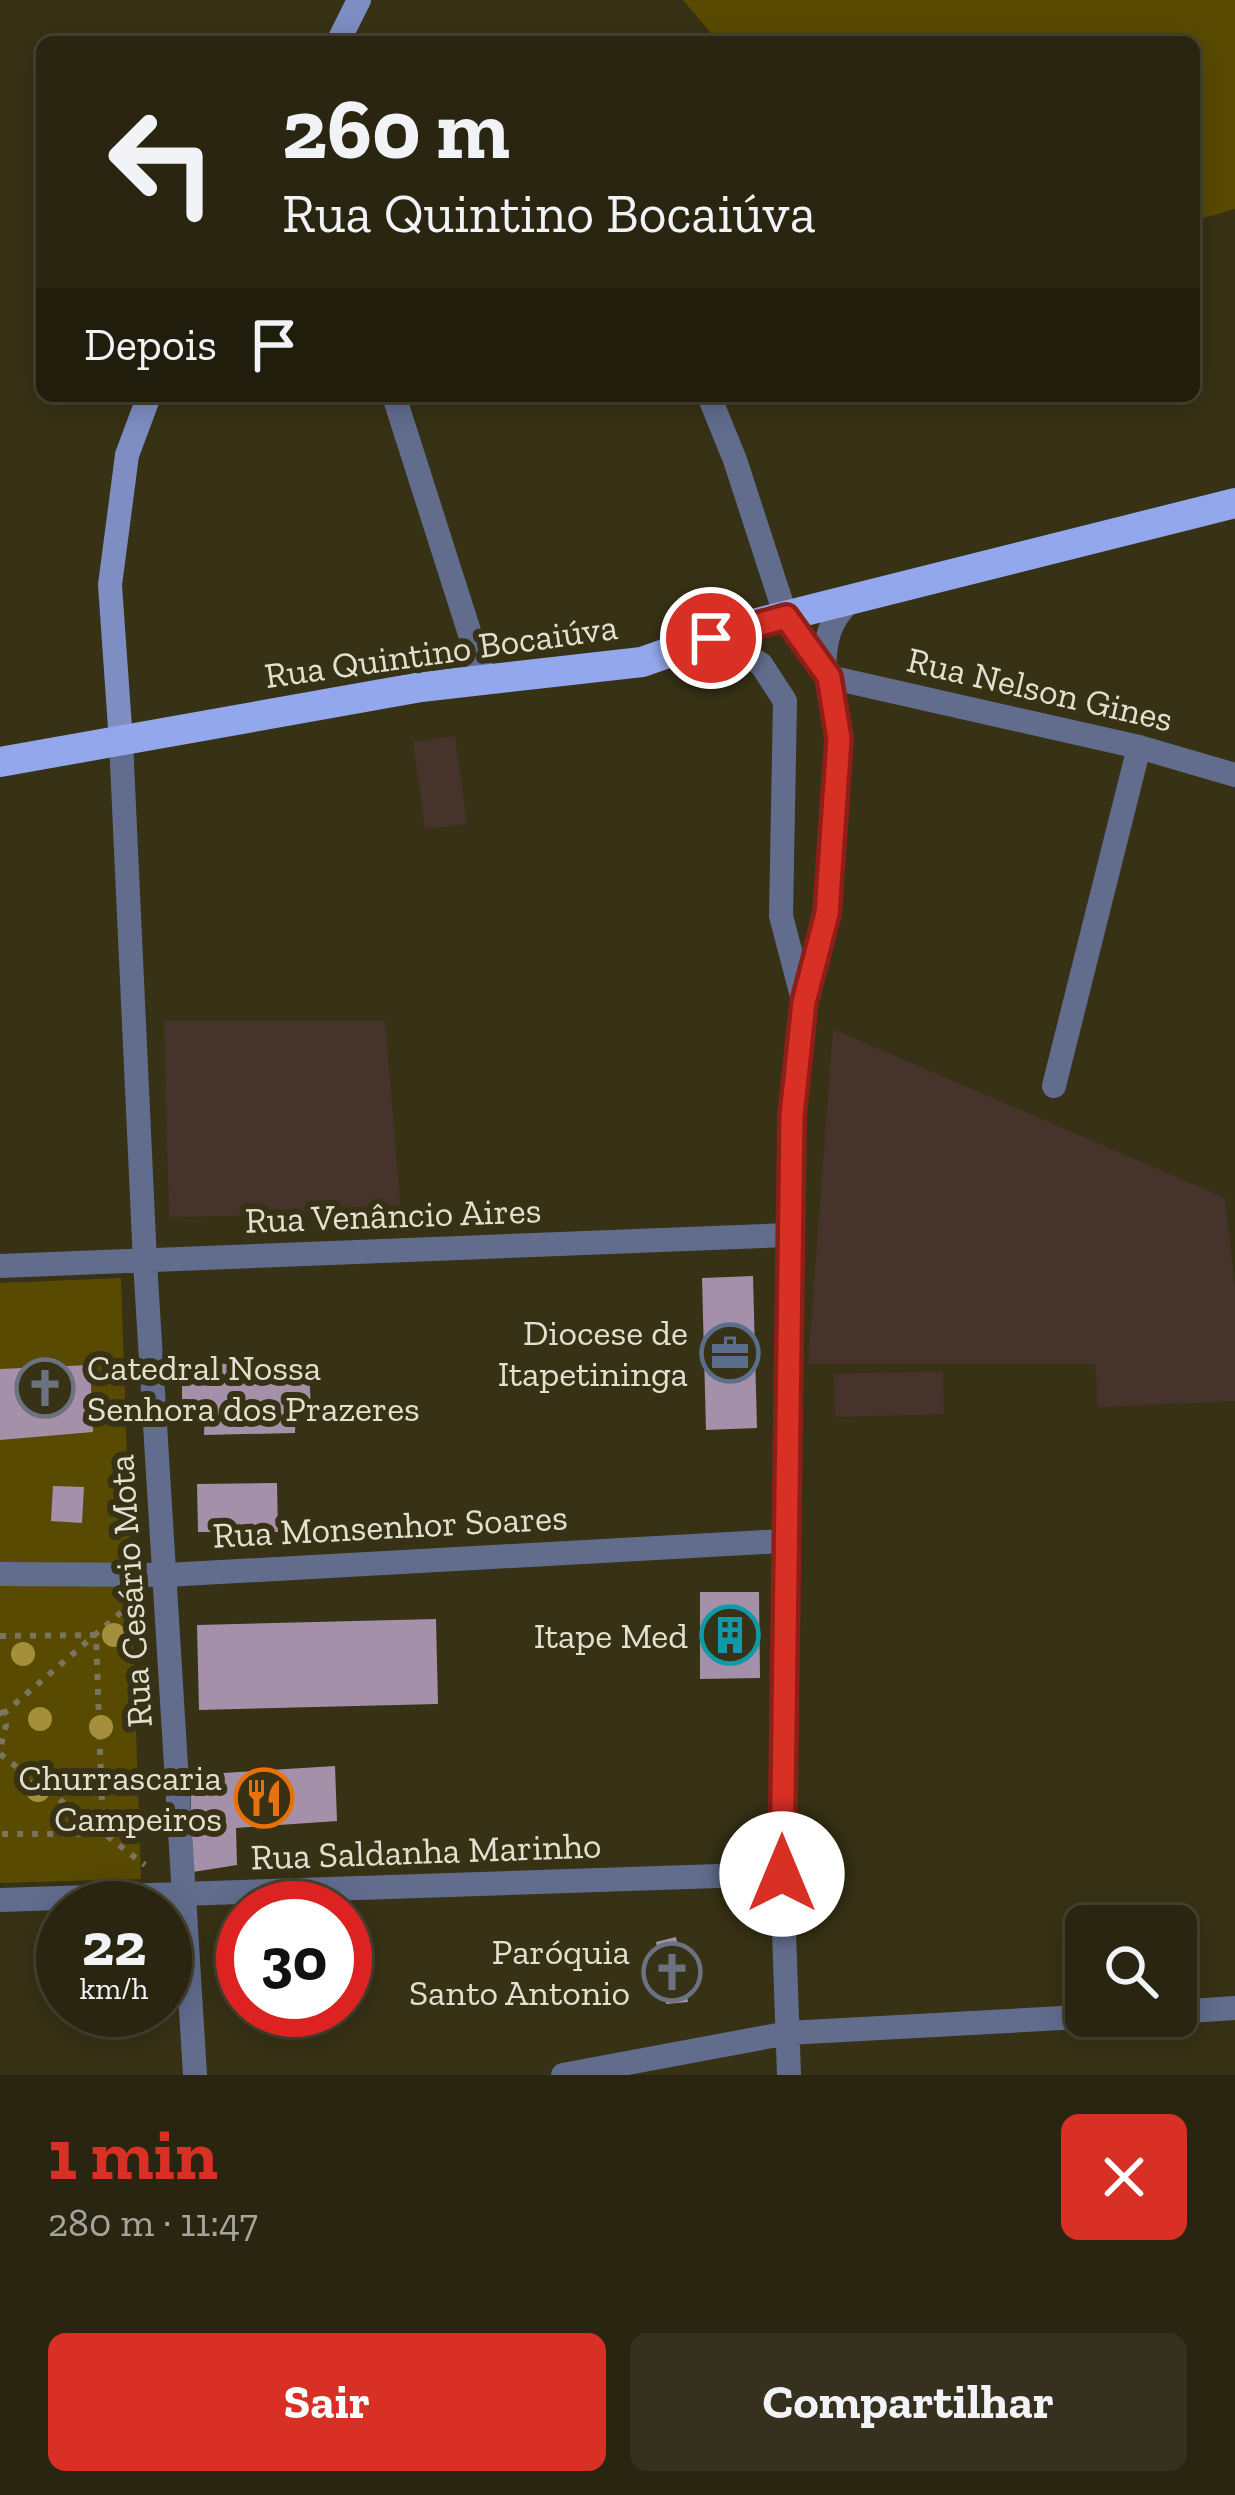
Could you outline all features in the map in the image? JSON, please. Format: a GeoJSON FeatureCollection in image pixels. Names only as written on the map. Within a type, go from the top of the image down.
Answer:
{"type":"FeatureCollection","features":[{"type":"Feature","properties":{"kind":"main road"},"geometry":{"type":"LineString","coordinates":[[341,36],[358,0]]}},
{"type":"Feature","properties":{"kind":"main road"},"geometry":{"type":"LineString","coordinates":[[121,742],[110,585],[127,455],[147,402]]}},
{"type":"Feature","properties":{"kind":"main road","name":"Rua Quintino Bocaiúva"},"geometry":{"type":"LineString","coordinates":[[0,762],[484,678],[642,662],[741,627],[1235,503]]}},
{"type":"Feature","properties":{"kind":"street"},"geometry":{"type":"LineString","coordinates":[[396,402],[484,678]]}},
{"type":"Feature","properties":{"kind":"street"},"geometry":{"type":"LineString","coordinates":[[711,402],[786,617],[826,673]]}},
{"type":"Feature","properties":{"kind":"street"},"geometry":{"type":"LineString","coordinates":[[788,2075],[782,1874],[792,1116],[804,1002],[827,914],[839,739],[825,644],[835,615],[851,600]]}},
{"type":"Feature","properties":{"kind":"street"},"geometry":{"type":"LineString","coordinates":[[642,662],[735,650],[761,664],[776,682],[786,726],[781,916],[804,1002]]}},
{"type":"Feature","properties":{"kind":"street","name":"Rua Nelson Gines"},"geometry":{"type":"LineString","coordinates":[[826,673],[1235,775]]}},
{"type":"Feature","properties":{"kind":"street","name":"Rua Cesário Mota"},"geometry":{"type":"LineString","coordinates":[[121,742],[145,1262],[183,1881]]}},
{"type":"Feature","properties":{"kind":"street"},"geometry":{"type":"LineString","coordinates":[[1054,1086],[1139,748]]}},
{"type":"Feature","properties":{"kind":"street","name":"Rua Venâncio Aires"},"geometry":{"type":"LineString","coordinates":[[0,1266],[790,1235]]}},
{"type":"Feature","properties":{"kind":"street","name":"Rua Monsenhor Soares"},"geometry":{"type":"LineString","coordinates":[[0,1574],[166,1574],[784,1540]]}},
{"type":"Feature","properties":{"kind":"street","name":"Rua Saldanha Marinho"},"geometry":{"type":"LineString","coordinates":[[192,1896],[782,1874]]}},
{"type":"Feature","properties":{"kind":"street","name":"Rua Saldanha Marinho"},"geometry":{"type":"LineString","coordinates":[[0,1900],[36,1899]]}},
{"type":"Feature","properties":{"kind":"street"},"geometry":{"type":"LineString","coordinates":[[1197,2011],[1235,2008]]}},
{"type":"Feature","properties":{"kind":"street"},"geometry":{"type":"LineString","coordinates":[[563,2075],[788,2033],[1065,2018]]}},
{"type":"Feature","properties":{"kind":"street","name":"Rua Cesário Mota"},"geometry":{"type":"LineString","coordinates":[[192,2026],[195,2075]]}},
{"type":"Feature","properties":{"kind":"path"},"geometry":{"type":"LineString","coordinates":[[164,1881],[0,1751],[5,1737],[1,1712],[166,1574]]}},
{"type":"Feature","properties":{"kind":"path"},"geometry":{"type":"LineString","coordinates":[[0,1636],[96,1635]]}},
{"type":"Feature","properties":{"kind":"path"},"geometry":{"type":"LineString","coordinates":[[96,1635],[103,1834]]}},
{"type":"Feature","properties":{"kind":"path"},"geometry":{"type":"LineString","coordinates":[[0,1834],[103,1834]]}},
{"type":"Feature","properties":{"kind":"shaded area"},"geometry":{"type":"Polygon","coordinates":[[[683,0],[1235,0],[1235,209],[1200,219],[1200,36],[713,36],[683,0]]]}},
{"type":"Feature","properties":{"kind":"shaded area"},"geometry":{"type":"Polygon","coordinates":[[[455,736],[467,824],[425,829],[413,742],[455,736]]]}},
{"type":"Feature","properties":{"kind":"shaded area"},"geometry":{"type":"Polygon","coordinates":[[[164,1021],[385,1021],[401,1213],[169,1217],[164,1021]]]}},
{"type":"Feature","properties":{"kind":"shaded area"},"geometry":{"type":"Polygon","coordinates":[[[833,1029],[1225,1198],[1235,1287],[1235,1401],[1098,1407],[1095,1364],[808,1364],[833,1029]]]}},
{"type":"Feature","properties":{"kind":"shaded area"},"geometry":{"type":"Polygon","coordinates":[[[121,1278],[141,1879],[0,1883],[0,1283],[121,1278]]]}},
{"type":"Feature","properties":{"kind":"shaded area"},"geometry":{"type":"Polygon","coordinates":[[[943,1371],[944,1414],[835,1417],[834,1374],[943,1371]]]}},
{"type":"Feature","properties":{"kind":"building","name":"Diocese de Itapetininga"},"geometry":{"type":"Polygon","coordinates":[[[753,1276],[757,1428],[706,1430],[702,1278],[753,1276]]]}},
{"type":"Feature","properties":{"kind":"building"},"geometry":{"type":"Polygon","coordinates":[[[182,1362],[309,1367],[311,1411],[296,1409],[295,1433],[204,1435],[205,1407],[182,1407],[182,1362]]]}},
{"type":"Feature","properties":{"kind":"building","name":"Catedral Nossa Senhora dos Prazeres"},"geometry":{"type":"Polygon","coordinates":[[[90,1365],[93,1432],[0,1440],[0,1369],[90,1365]]]}},
{"type":"Feature","properties":{"kind":"building"},"geometry":{"type":"Polygon","coordinates":[[[277,1483],[278,1532],[198,1532],[197,1484],[277,1483]]]}},
{"type":"Feature","properties":{"kind":"building"},"geometry":{"type":"Polygon","coordinates":[[[53,1486],[84,1487],[82,1523],[51,1521],[53,1486]]]}},
{"type":"Feature","properties":{"kind":"building","name":"Itape Med"},"geometry":{"type":"Polygon","coordinates":[[[700,1592],[759,1592],[760,1678],[700,1679],[700,1592]]]}},
{"type":"Feature","properties":{"kind":"building"},"geometry":{"type":"Polygon","coordinates":[[[436,1619],[438,1704],[199,1710],[197,1625],[436,1619]]]}},
{"type":"Feature","properties":{"kind":"building","name":"Churrascaria Campeiros"},"geometry":{"type":"Polygon","coordinates":[[[335,1766],[337,1821],[236,1828],[237,1865],[193,1872],[190,1775],[335,1766]]]}},
{"type":"Feature","properties":{"kind":"building","name":"Paróquia Santo Antonio"},"geometry":{"type":"Polygon","coordinates":[[[676,1937],[688,2002],[666,2004],[656,1942],[676,1937]]]}},
{"type":"Feature","properties":{"kind":"place","name":"Diocese de Itapetininga"},"geometry":{"type":"Point","coordinates":[730,1353]}},
{"type":"Feature","properties":{"kind":"place","name":"Catedral Nossa Senhora dos Prazeres"},"geometry":{"type":"Point","coordinates":[45,1388]}},
{"type":"Feature","properties":{"kind":"place","name":"Itape Med"},"geometry":{"type":"Point","coordinates":[730,1635]}},
{"type":"Feature","properties":{"kind":"place","name":"Churrascaria Campeiros"},"geometry":{"type":"Point","coordinates":[264,1798]}},
{"type":"Feature","properties":{"kind":"place","name":"Paróquia Santo Antonio"},"geometry":{"type":"Point","coordinates":[672,1972]}},
{"type":"Feature","properties":{"kind":"route"},"geometry":{"type":"LineString","coordinates":[[711,638],[786,617],[829,677],[839,739],[827,914],[804,1002],[792,1116],[782,1874]]}}]}
